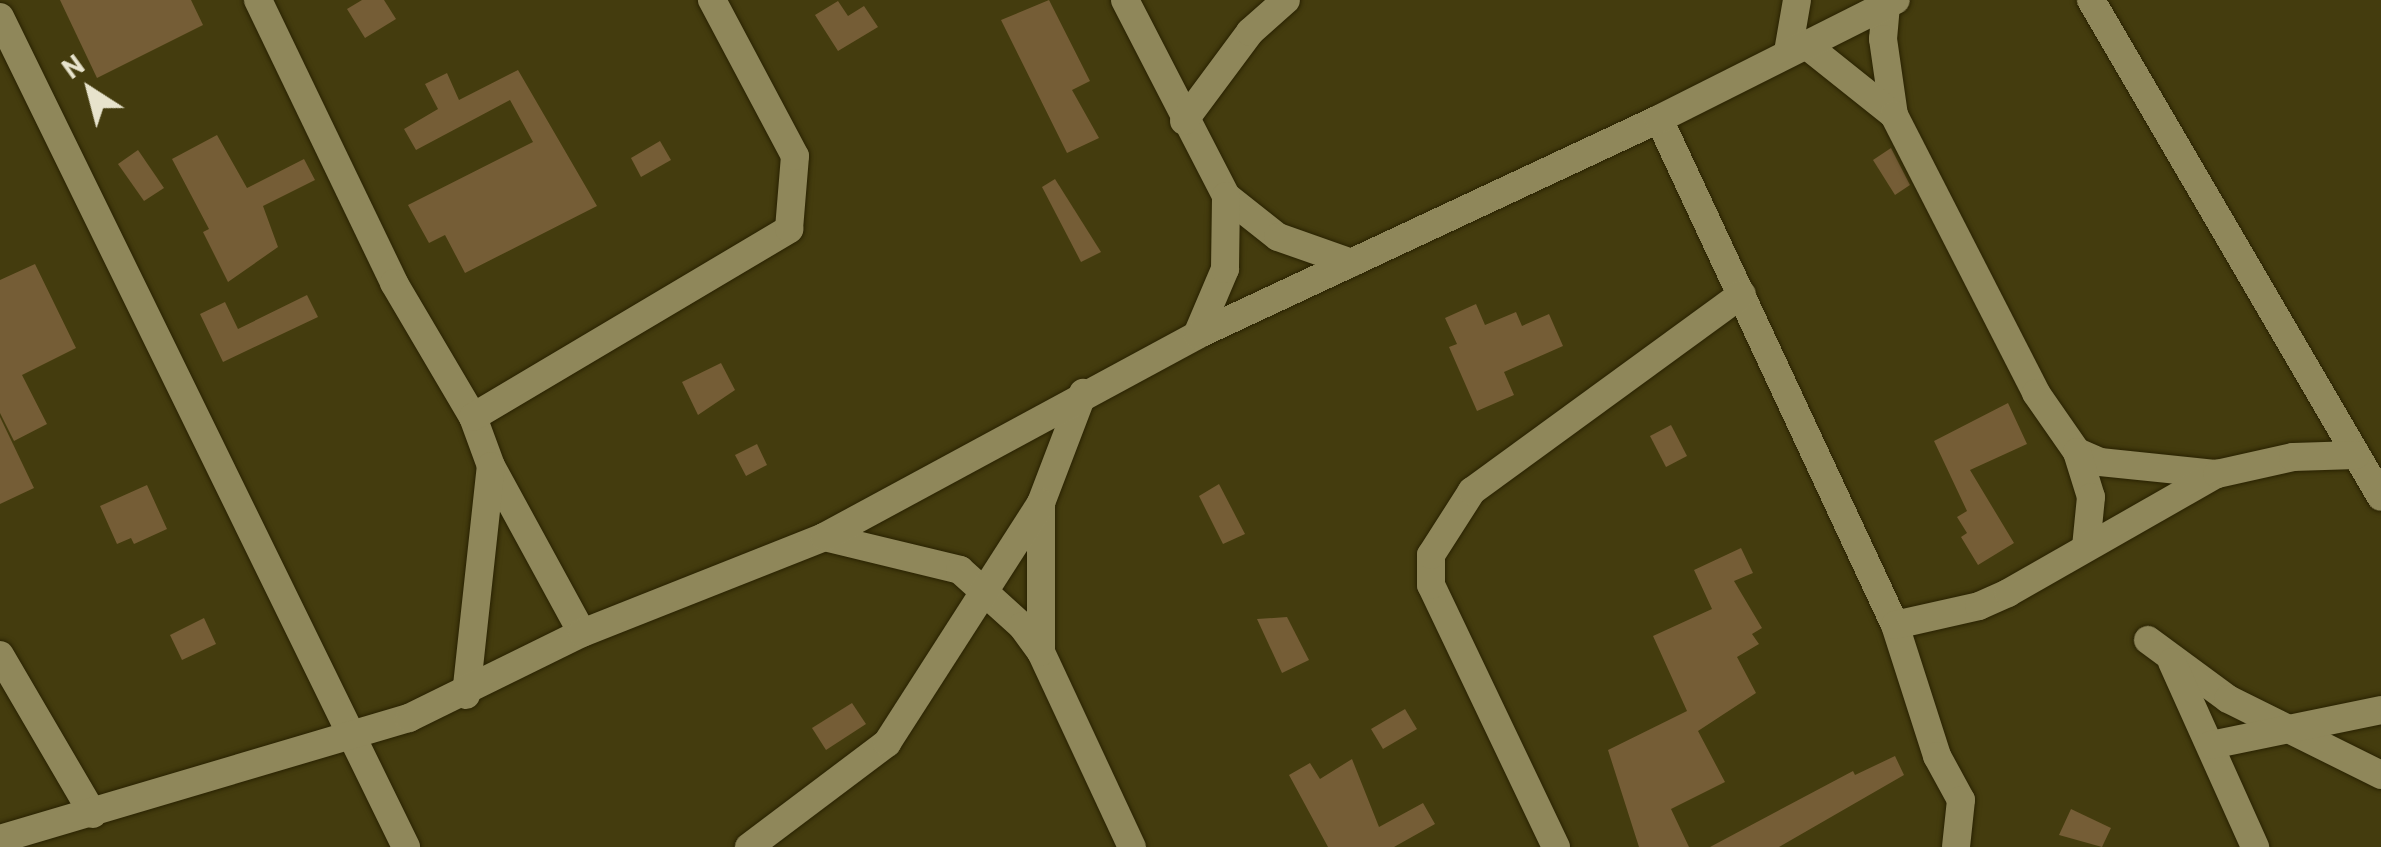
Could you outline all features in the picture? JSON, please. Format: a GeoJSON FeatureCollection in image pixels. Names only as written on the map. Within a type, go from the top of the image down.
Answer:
{"type":"FeatureCollection","features":[{"type":"Feature","properties":{"kind":"street"},"geometry":{"type":"LineString","coordinates":[[258,0],[394,283],[473,417],[491,466],[582,634]]}},
{"type":"Feature","properties":{"kind":"street"},"geometry":{"type":"LineString","coordinates":[[473,417],[789,228],[795,156],[712,0]]}},
{"type":"Feature","properties":{"kind":"street"},"geometry":{"type":"LineString","coordinates":[[1124,0],[1226,196],[1278,237],[1352,263]]}},
{"type":"Feature","properties":{"kind":"street"},"geometry":{"type":"LineString","coordinates":[[1184,121],[1250,32],[1286,0]]}},
{"type":"Feature","properties":{"kind":"street"},"geometry":{"type":"LineString","coordinates":[[1797,0],[1797,48]]}},
{"type":"Feature","properties":{"kind":"street"},"geometry":{"type":"LineString","coordinates":[[2089,1],[2381,498]]}},
{"type":"Feature","properties":{"kind":"street"},"geometry":{"type":"LineString","coordinates":[[0,839],[92,814],[346,732],[409,718],[466,695],[582,634],[824,537],[1082,393],[1197,335],[1659,119],[1891,2]]}},
{"type":"Feature","properties":{"kind":"street"},"geometry":{"type":"LineString","coordinates":[[1891,2],[1883,39],[1894,116],[2036,393],[2077,452],[2091,497],[2086,547]]}},
{"type":"Feature","properties":{"kind":"street"},"geometry":{"type":"LineString","coordinates":[[0,17],[346,732],[406,847]]}},
{"type":"Feature","properties":{"kind":"street"},"geometry":{"type":"LineString","coordinates":[[1797,48],[1894,116]]}},
{"type":"Feature","properties":{"kind":"street"},"geometry":{"type":"LineString","coordinates":[[1659,119],[1894,625],[1931,739],[1961,800],[1956,847]]}},
{"type":"Feature","properties":{"kind":"street"},"geometry":{"type":"LineString","coordinates":[[1197,335],[1225,269],[1226,196]]}},
{"type":"Feature","properties":{"kind":"street"},"geometry":{"type":"LineString","coordinates":[[1556,847],[1432,585],[1430,555],[1472,491],[1742,294]]}},
{"type":"Feature","properties":{"kind":"street"},"geometry":{"type":"LineString","coordinates":[[749,847],[887,742],[1041,504],[1082,393]]}},
{"type":"Feature","properties":{"kind":"street"},"geometry":{"type":"LineString","coordinates":[[2077,452],[2100,462],[2217,474]]}},
{"type":"Feature","properties":{"kind":"street"},"geometry":{"type":"LineString","coordinates":[[1894,625],[1979,606],[2217,474],[2293,457],[2356,455]]}},
{"type":"Feature","properties":{"kind":"street"},"geometry":{"type":"LineString","coordinates":[[466,695],[491,466]]}},
{"type":"Feature","properties":{"kind":"street"},"geometry":{"type":"LineString","coordinates":[[1041,504],[1041,652]]}},
{"type":"Feature","properties":{"kind":"street"},"geometry":{"type":"LineString","coordinates":[[824,537],[960,570],[986,590],[1041,652],[1132,847]]}},
{"type":"Feature","properties":{"kind":"street"},"geometry":{"type":"LineString","coordinates":[[2148,640],[2171,660],[2284,730],[2381,775]]}},
{"type":"Feature","properties":{"kind":"street"},"geometry":{"type":"LineString","coordinates":[[0,655],[92,814]]}},
{"type":"Feature","properties":{"kind":"street"},"geometry":{"type":"LineString","coordinates":[[2171,660],[2255,847]]}},
{"type":"Feature","properties":{"kind":"street"},"geometry":{"type":"LineString","coordinates":[[2210,746],[2381,710]]}},
{"type":"Feature","properties":{"kind":"building"},"geometry":{"type":"Polygon","coordinates":[[[60,0],[191,0],[203,25],[97,78],[60,0]]]}},
{"type":"Feature","properties":{"kind":"building"},"geometry":{"type":"Polygon","coordinates":[[[362,0],[384,0],[396,19],[365,38],[347,9],[362,0]]]}},
{"type":"Feature","properties":{"kind":"building"},"geometry":{"type":"Polygon","coordinates":[[[1049,0],[1090,81],[1072,90],[1099,138],[1067,153],[1001,20],[1049,0]]]}},
{"type":"Feature","properties":{"kind":"building"},"geometry":{"type":"Polygon","coordinates":[[[838,1],[848,16],[864,6],[878,27],[838,51],[815,15],[838,1]]]}},
{"type":"Feature","properties":{"kind":"building"},"geometry":{"type":"Polygon","coordinates":[[[518,70],[597,206],[465,273],[445,235],[429,243],[408,205],[533,142],[510,100],[416,150],[404,129],[438,109],[425,84],[447,73],[459,100],[518,70]]]}},
{"type":"Feature","properties":{"kind":"building"},"geometry":{"type":"Polygon","coordinates":[[[217,135],[247,188],[304,159],[315,180],[263,206],[278,247],[228,282],[203,232],[209,229],[172,159],[217,135]]]}},
{"type":"Feature","properties":{"kind":"building"},"geometry":{"type":"Polygon","coordinates":[[[660,141],[671,160],[641,177],[631,158],[660,141]]]}},
{"type":"Feature","properties":{"kind":"building"},"geometry":{"type":"Polygon","coordinates":[[[1891,148],[1910,185],[1895,195],[1873,160],[1891,148]]]}},
{"type":"Feature","properties":{"kind":"building"},"geometry":{"type":"Polygon","coordinates":[[[138,150],[164,188],[144,201],[118,164],[138,150]]]}},
{"type":"Feature","properties":{"kind":"building"},"geometry":{"type":"Polygon","coordinates":[[[1055,179],[1101,252],[1081,262],[1042,187],[1055,179]]]}},
{"type":"Feature","properties":{"kind":"building"},"geometry":{"type":"Polygon","coordinates":[[[35,264],[76,348],[22,375],[47,424],[14,441],[0,413],[0,280],[35,264]]]}},
{"type":"Feature","properties":{"kind":"building"},"geometry":{"type":"Polygon","coordinates":[[[307,295],[318,317],[223,362],[200,314],[225,302],[238,329],[307,295]]]}},
{"type":"Feature","properties":{"kind":"building"},"geometry":{"type":"Polygon","coordinates":[[[1476,304],[1485,325],[1516,312],[1522,326],[1549,314],[1563,346],[1504,372],[1514,395],[1477,411],[1449,347],[1457,344],[1445,318],[1476,304]]]}},
{"type":"Feature","properties":{"kind":"building"},"geometry":{"type":"Polygon","coordinates":[[[721,363],[735,390],[698,415],[682,382],[721,363]]]}},
{"type":"Feature","properties":{"kind":"building"},"geometry":{"type":"Polygon","coordinates":[[[2008,403],[2027,444],[1970,470],[2014,543],[1978,565],[1961,537],[1967,533],[1957,517],[1967,511],[1934,441],[2008,403]]]}},
{"type":"Feature","properties":{"kind":"building"},"geometry":{"type":"Polygon","coordinates":[[[0,417],[34,488],[0,504],[0,417]]]}},
{"type":"Feature","properties":{"kind":"building"},"geometry":{"type":"Polygon","coordinates":[[[1671,425],[1687,456],[1666,467],[1650,436],[1671,425]]]}},
{"type":"Feature","properties":{"kind":"building"},"geometry":{"type":"Polygon","coordinates":[[[757,444],[767,465],[746,476],[735,455],[757,444]]]}},
{"type":"Feature","properties":{"kind":"building"},"geometry":{"type":"Polygon","coordinates":[[[1219,484],[1245,534],[1223,544],[1199,496],[1219,484]]]}},
{"type":"Feature","properties":{"kind":"building"},"geometry":{"type":"Polygon","coordinates":[[[147,485],[167,529],[134,544],[131,538],[117,544],[100,506],[147,485]]]}},
{"type":"Feature","properties":{"kind":"building"},"geometry":{"type":"Polygon","coordinates":[[[1741,548],[1753,573],[1734,581],[1762,628],[1752,634],[1759,644],[1737,657],[1756,693],[1698,731],[1725,782],[1671,809],[1689,847],[1639,847],[1608,750],[1687,711],[1653,636],[1712,609],[1694,570],[1741,548]]]}},
{"type":"Feature","properties":{"kind":"building"},"geometry":{"type":"Polygon","coordinates":[[[1287,617],[1309,660],[1282,673],[1257,619],[1287,617]]]}},
{"type":"Feature","properties":{"kind":"building"},"geometry":{"type":"Polygon","coordinates":[[[204,618],[216,644],[182,660],[170,635],[204,618]]]}},
{"type":"Feature","properties":{"kind":"building"},"geometry":{"type":"Polygon","coordinates":[[[852,703],[866,724],[826,750],[812,728],[852,703]]]}},
{"type":"Feature","properties":{"kind":"building"},"geometry":{"type":"Polygon","coordinates":[[[1405,709],[1417,729],[1383,749],[1371,729],[1405,709]]]}},
{"type":"Feature","properties":{"kind":"building"},"geometry":{"type":"Polygon","coordinates":[[[1895,756],[1904,775],[1779,847],[1710,847],[1853,771],[1855,775],[1895,756]]]}},
{"type":"Feature","properties":{"kind":"building"},"geometry":{"type":"Polygon","coordinates":[[[1352,759],[1379,827],[1423,803],[1435,824],[1394,847],[1328,847],[1289,775],[1310,763],[1320,779],[1352,759]]]}},
{"type":"Feature","properties":{"kind":"building"},"geometry":{"type":"Polygon","coordinates":[[[2071,809],[2111,828],[2102,847],[2059,835],[2071,809]]]}}]}
